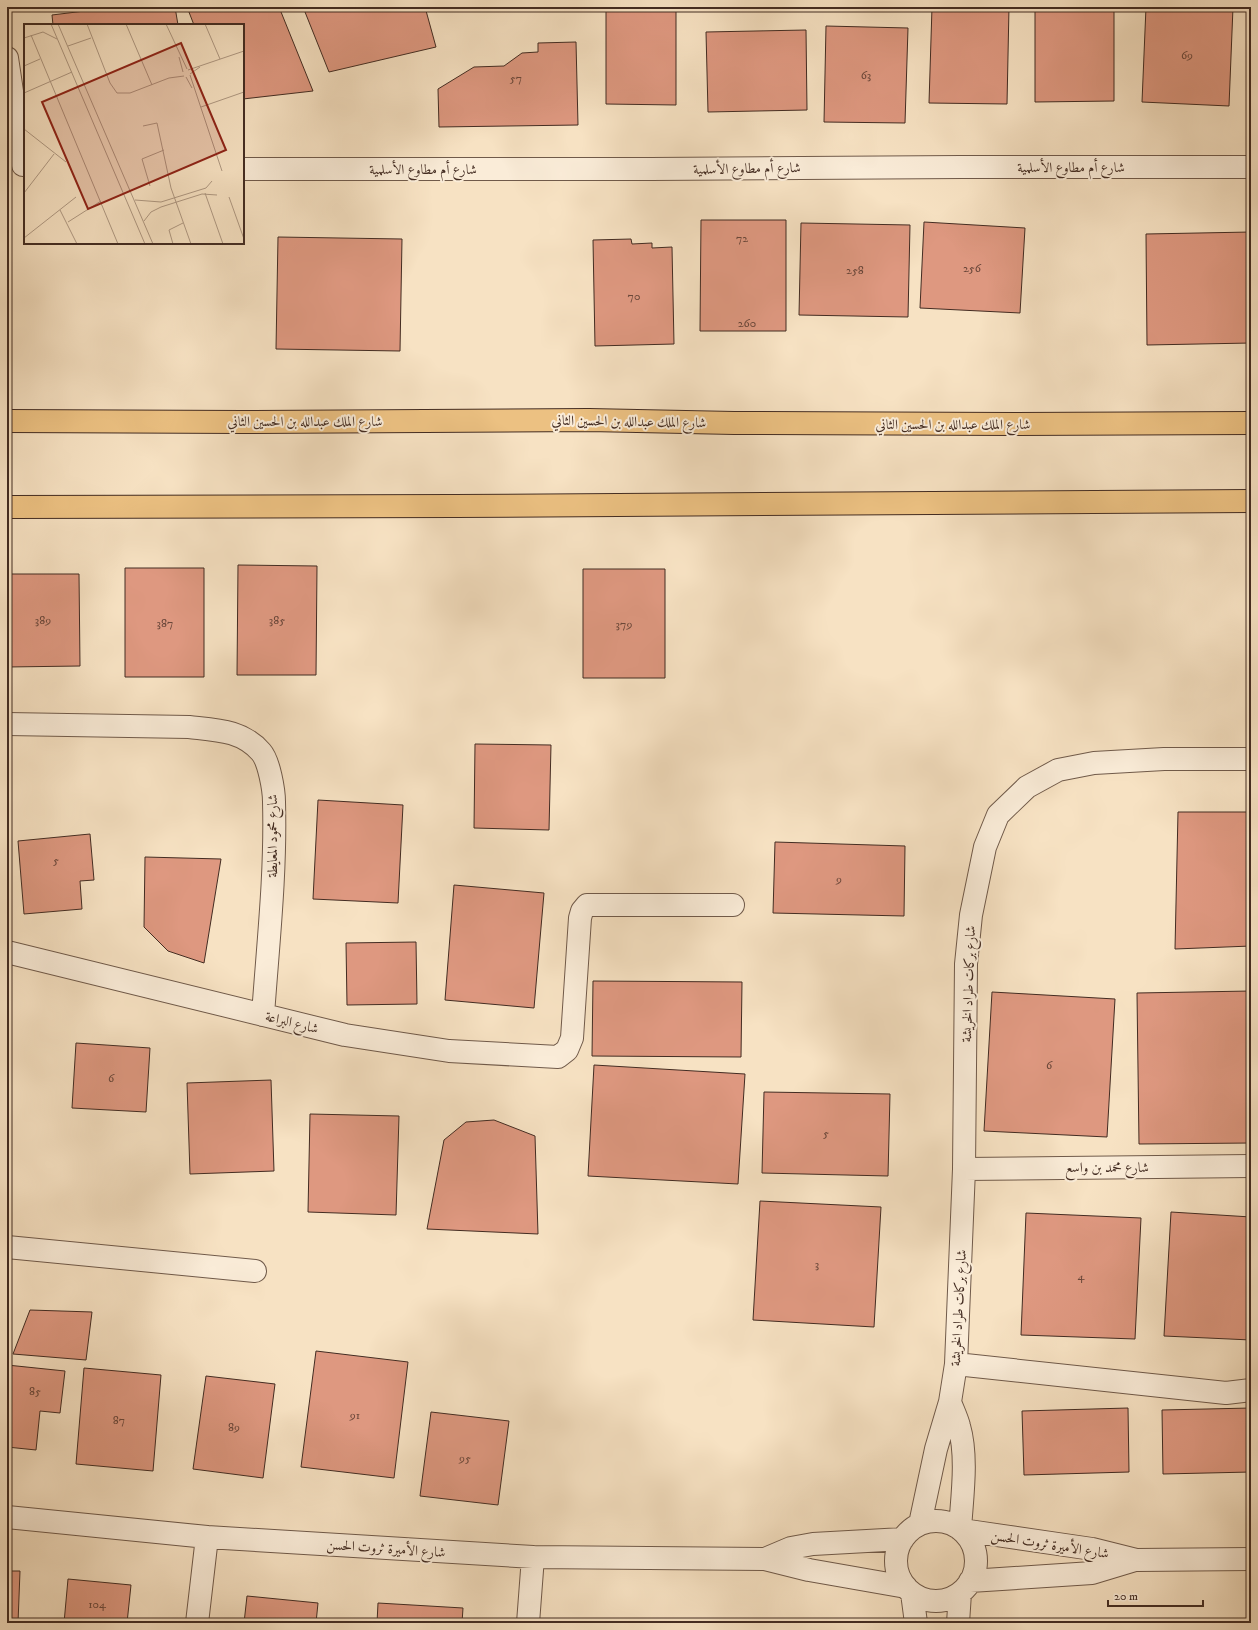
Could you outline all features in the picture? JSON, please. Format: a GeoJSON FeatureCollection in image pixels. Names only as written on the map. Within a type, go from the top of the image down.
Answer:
{"type":"FeatureCollection","features":[{"type":"Feature","properties":{"kind":"highway","name":"شارع الملك عبدالله بن الحسين الثاني"},"geometry":{"type":"LineString","coordinates":[[7,421],[242,422],[589,420],[734,423],[1251,423]]}},
{"type":"Feature","properties":{"kind":"highway"},"geometry":{"type":"LineString","coordinates":[[7,507],[494,506],[1251,501]]}},
{"type":"Feature","properties":{"kind":"street"},"geometry":{"type":"LineString","coordinates":[[7,58],[18,165]]}},
{"type":"Feature","properties":{"kind":"street","name":"شارع أم مطاوع الأسلمية"},"geometry":{"type":"LineString","coordinates":[[244,169],[945,167],[1251,168]]}},
{"type":"Feature","properties":{"kind":"street","name":"شارع محمود المعايطة"},"geometry":{"type":"LineString","coordinates":[[7,724],[211,729],[239,735],[250,742],[262,753],[269,769],[274,800],[273,869],[263,1015]]}},
{"type":"Feature","properties":{"kind":"street","name":"شارع بركات طراد الخريشة"},"geometry":{"type":"LineString","coordinates":[[920,1524],[936,1449],[950,1402],[956,1364],[964,1169],[966,964],[971,915],[985,847],[998,815],[1026,787],[1058,770],[1094,763],[1164,759],[1251,759]]}},
{"type":"Feature","properties":{"kind":"street","name":"شارع البراعة"},"geometry":{"type":"LineString","coordinates":[[7,952],[345,1035],[449,1051],[558,1057],[567,1050],[572,1038],[580,918],[582,911],[587,905],[733,905]]}},
{"type":"Feature","properties":{"kind":"street","name":"شارع محمد بن واسع"},"geometry":{"type":"LineString","coordinates":[[964,1169],[1251,1166]]}},
{"type":"Feature","properties":{"kind":"street"},"geometry":{"type":"LineString","coordinates":[[7,1247],[255,1271]]}},
{"type":"Feature","properties":{"kind":"street"},"geometry":{"type":"LineString","coordinates":[[956,1364],[1226,1393],[1251,1390]]}},
{"type":"Feature","properties":{"kind":"street","name":"شارع بركات طراد الخريشة"},"geometry":{"type":"LineString","coordinates":[[950,1402],[959,1427],[962,1452],[963,1479],[961,1530]]}},
{"type":"Feature","properties":{"kind":"street","name":"شارع الأميرة ثروت الحسن"},"geometry":{"type":"LineString","coordinates":[[7,1517],[207,1537],[532,1557],[765,1559],[809,1570],[909,1590]]}},
{"type":"Feature","properties":{"kind":"street"},"geometry":{"type":"LineString","coordinates":[[916,1623],[909,1590],[898,1572],[896,1555],[903,1539],[910,1530],[920,1524],[934,1521],[948,1522],[961,1530],[971,1541],[975,1554],[975,1568],[965,1587],[958,1623]]}},
{"type":"Feature","properties":{"kind":"street","name":"شارع الأميرة ثروت الحسن"},"geometry":{"type":"LineString","coordinates":[[961,1530],[1092,1548],[1136,1560],[1251,1559]]}},
{"type":"Feature","properties":{"kind":"street"},"geometry":{"type":"LineString","coordinates":[[197,1623],[207,1537]]}},
{"type":"Feature","properties":{"kind":"street","name":"شارع الأميرة ثروت الحسن"},"geometry":{"type":"LineString","coordinates":[[765,1559],[791,1548],[813,1544],[903,1539]]}},
{"type":"Feature","properties":{"kind":"street"},"geometry":{"type":"LineString","coordinates":[[528,1623],[532,1557]]}},
{"type":"Feature","properties":{"kind":"street","name":"شارع الأميرة ثروت الحسن"},"geometry":{"type":"LineString","coordinates":[[965,1587],[1092,1573],[1136,1560]]}},
{"type":"Feature","properties":{"kind":"street"},"geometry":{"type":"LineString","coordinates":[[909,1590],[923,1598],[936,1600],[948,1598],[965,1587]]}},
{"type":"Feature","properties":{"kind":"building"},"geometry":{"type":"Polygon","coordinates":[[[117,7],[175,7],[178,24],[53,24],[52,15],[117,7]]]}},
{"type":"Feature","properties":{"kind":"building"},"geometry":{"type":"Polygon","coordinates":[[[187,7],[279,7],[313,91],[244,99],[244,24],[194,24],[187,7]]]}},
{"type":"Feature","properties":{"kind":"building"},"geometry":{"type":"Polygon","coordinates":[[[303,7],[425,7],[436,47],[329,72],[303,7]]]}},
{"type":"Feature","properties":{"kind":"building"},"geometry":{"type":"Polygon","coordinates":[[[606,7],[676,7],[676,105],[606,104],[606,7]]]}},
{"type":"Feature","properties":{"kind":"building"},"geometry":{"type":"Polygon","coordinates":[[[932,7],[1009,7],[1007,104],[929,103],[932,7]]]}},
{"type":"Feature","properties":{"kind":"building"},"geometry":{"type":"Polygon","coordinates":[[[1035,7],[1114,7],[1114,101],[1035,102],[1035,7]]]}},
{"type":"Feature","properties":{"kind":"building"},"geometry":{"type":"Polygon","coordinates":[[[1146,7],[1233,7],[1229,106],[1142,102],[1146,7]]]}},
{"type":"Feature","properties":{"kind":"building"},"geometry":{"type":"Polygon","coordinates":[[[826,26],[908,28],[905,123],[824,122],[826,26]]]}},
{"type":"Feature","properties":{"kind":"building"},"geometry":{"type":"Polygon","coordinates":[[[806,30],[807,110],[708,112],[706,32],[806,30]]]}},
{"type":"Feature","properties":{"kind":"building"},"geometry":{"type":"Polygon","coordinates":[[[576,42],[578,125],[439,127],[438,89],[474,67],[504,66],[522,53],[538,52],[538,43],[576,42]]]}},
{"type":"Feature","properties":{"kind":"building"},"geometry":{"type":"Polygon","coordinates":[[[701,220],[786,220],[786,331],[700,331],[701,220]]]}},
{"type":"Feature","properties":{"kind":"building"},"geometry":{"type":"Polygon","coordinates":[[[924,222],[1025,228],[1020,313],[920,308],[924,222]]]}},
{"type":"Feature","properties":{"kind":"building"},"geometry":{"type":"Polygon","coordinates":[[[801,223],[910,225],[908,317],[799,315],[801,223]]]}},
{"type":"Feature","properties":{"kind":"building"},"geometry":{"type":"Polygon","coordinates":[[[1251,232],[1251,343],[1147,345],[1146,234],[1251,232]]]}},
{"type":"Feature","properties":{"kind":"building"},"geometry":{"type":"Polygon","coordinates":[[[278,237],[402,239],[400,351],[276,349],[278,237]]]}},
{"type":"Feature","properties":{"kind":"building"},"geometry":{"type":"Polygon","coordinates":[[[631,239],[632,244],[652,243],[652,248],[672,247],[674,344],[595,346],[593,240],[631,239]]]}},
{"type":"Feature","properties":{"kind":"building"},"geometry":{"type":"Polygon","coordinates":[[[238,565],[317,566],[316,675],[237,675],[238,565]]]}},
{"type":"Feature","properties":{"kind":"building"},"geometry":{"type":"Polygon","coordinates":[[[125,568],[204,568],[204,677],[125,677],[125,568]]]}},
{"type":"Feature","properties":{"kind":"building"},"geometry":{"type":"Polygon","coordinates":[[[583,569],[665,569],[665,678],[583,678],[583,569]]]}},
{"type":"Feature","properties":{"kind":"building"},"geometry":{"type":"Polygon","coordinates":[[[7,574],[79,574],[80,666],[7,667],[7,574]]]}},
{"type":"Feature","properties":{"kind":"building"},"geometry":{"type":"Polygon","coordinates":[[[475,744],[551,745],[549,830],[474,828],[475,744]]]}},
{"type":"Feature","properties":{"kind":"building"},"geometry":{"type":"Polygon","coordinates":[[[318,800],[403,805],[398,903],[313,899],[318,800]]]}},
{"type":"Feature","properties":{"kind":"building"},"geometry":{"type":"Polygon","coordinates":[[[1178,812],[1251,812],[1251,946],[1175,949],[1178,812]]]}},
{"type":"Feature","properties":{"kind":"building"},"geometry":{"type":"Polygon","coordinates":[[[90,834],[94,880],[80,881],[82,909],[24,914],[18,841],[90,834]]]}},
{"type":"Feature","properties":{"kind":"building"},"geometry":{"type":"Polygon","coordinates":[[[775,842],[905,846],[904,916],[773,913],[775,842]]]}},
{"type":"Feature","properties":{"kind":"building"},"geometry":{"type":"Polygon","coordinates":[[[145,857],[221,859],[204,963],[168,951],[144,927],[145,857]]]}},
{"type":"Feature","properties":{"kind":"building"},"geometry":{"type":"Polygon","coordinates":[[[454,885],[544,893],[534,1008],[445,1000],[454,885]]]}},
{"type":"Feature","properties":{"kind":"building"},"geometry":{"type":"Polygon","coordinates":[[[416,942],[417,1004],[347,1005],[346,943],[416,942]]]}},
{"type":"Feature","properties":{"kind":"building"},"geometry":{"type":"Polygon","coordinates":[[[593,981],[742,982],[741,1057],[592,1056],[593,981]]]}},
{"type":"Feature","properties":{"kind":"building"},"geometry":{"type":"Polygon","coordinates":[[[1251,991],[1251,1143],[1139,1144],[1137,993],[1251,991]]]}},
{"type":"Feature","properties":{"kind":"building"},"geometry":{"type":"Polygon","coordinates":[[[992,992],[1115,999],[1107,1137],[984,1131],[992,992]]]}},
{"type":"Feature","properties":{"kind":"building"},"geometry":{"type":"Polygon","coordinates":[[[7,1008],[11,1008],[9,1074],[7,1074],[7,1008]]]}},
{"type":"Feature","properties":{"kind":"building"},"geometry":{"type":"Polygon","coordinates":[[[76,1043],[150,1048],[146,1112],[72,1108],[76,1043]]]}},
{"type":"Feature","properties":{"kind":"building"},"geometry":{"type":"Polygon","coordinates":[[[594,1065],[745,1074],[738,1184],[588,1176],[594,1065]]]}},
{"type":"Feature","properties":{"kind":"building"},"geometry":{"type":"Polygon","coordinates":[[[271,1080],[274,1171],[190,1174],[187,1083],[271,1080]]]}},
{"type":"Feature","properties":{"kind":"building"},"geometry":{"type":"Polygon","coordinates":[[[764,1092],[890,1094],[888,1176],[762,1173],[764,1092]]]}},
{"type":"Feature","properties":{"kind":"building"},"geometry":{"type":"Polygon","coordinates":[[[310,1114],[399,1116],[396,1215],[308,1212],[310,1114]]]}},
{"type":"Feature","properties":{"kind":"building"},"geometry":{"type":"Polygon","coordinates":[[[494,1120],[535,1136],[538,1234],[427,1229],[444,1140],[466,1122],[494,1120]]]}},
{"type":"Feature","properties":{"kind":"building"},"geometry":{"type":"Polygon","coordinates":[[[760,1201],[881,1207],[874,1327],[753,1320],[760,1201]]]}},
{"type":"Feature","properties":{"kind":"building"},"geometry":{"type":"Polygon","coordinates":[[[1171,1212],[1251,1217],[1251,1340],[1164,1336],[1171,1212]]]}},
{"type":"Feature","properties":{"kind":"building"},"geometry":{"type":"Polygon","coordinates":[[[1026,1213],[1141,1218],[1135,1339],[1021,1335],[1026,1213]]]}},
{"type":"Feature","properties":{"kind":"building"},"geometry":{"type":"Polygon","coordinates":[[[30,1310],[92,1312],[86,1360],[13,1354],[30,1310]]]}},
{"type":"Feature","properties":{"kind":"building"},"geometry":{"type":"Polygon","coordinates":[[[316,1351],[408,1362],[394,1478],[301,1467],[316,1351]]]}},
{"type":"Feature","properties":{"kind":"building"},"geometry":{"type":"Polygon","coordinates":[[[7,1365],[65,1371],[60,1413],[40,1411],[36,1450],[7,1447],[7,1365]]]}},
{"type":"Feature","properties":{"kind":"building"},"geometry":{"type":"Polygon","coordinates":[[[84,1368],[161,1375],[153,1471],[76,1464],[84,1368]]]}},
{"type":"Feature","properties":{"kind":"building"},"geometry":{"type":"Polygon","coordinates":[[[206,1376],[275,1384],[263,1478],[193,1469],[206,1376]]]}},
{"type":"Feature","properties":{"kind":"building"},"geometry":{"type":"Polygon","coordinates":[[[1128,1408],[1129,1472],[1024,1475],[1022,1411],[1128,1408]]]}},
{"type":"Feature","properties":{"kind":"building"},"geometry":{"type":"Polygon","coordinates":[[[1251,1408],[1251,1472],[1163,1474],[1162,1410],[1251,1408]]]}},
{"type":"Feature","properties":{"kind":"building"},"geometry":{"type":"Polygon","coordinates":[[[431,1412],[509,1421],[498,1505],[420,1496],[431,1412]]]}},
{"type":"Feature","properties":{"kind":"building"},"geometry":{"type":"Polygon","coordinates":[[[7,1571],[20,1571],[18,1623],[7,1623],[7,1571]]]}},
{"type":"Feature","properties":{"kind":"building"},"geometry":{"type":"Polygon","coordinates":[[[68,1579],[131,1585],[127,1623],[64,1623],[68,1579]]]}},
{"type":"Feature","properties":{"kind":"building"},"geometry":{"type":"Polygon","coordinates":[[[247,1596],[318,1603],[316,1623],[244,1623],[247,1596]]]}},
{"type":"Feature","properties":{"kind":"building"},"geometry":{"type":"Polygon","coordinates":[[[378,1603],[463,1608],[462,1623],[377,1623],[378,1603]]]}}]}
